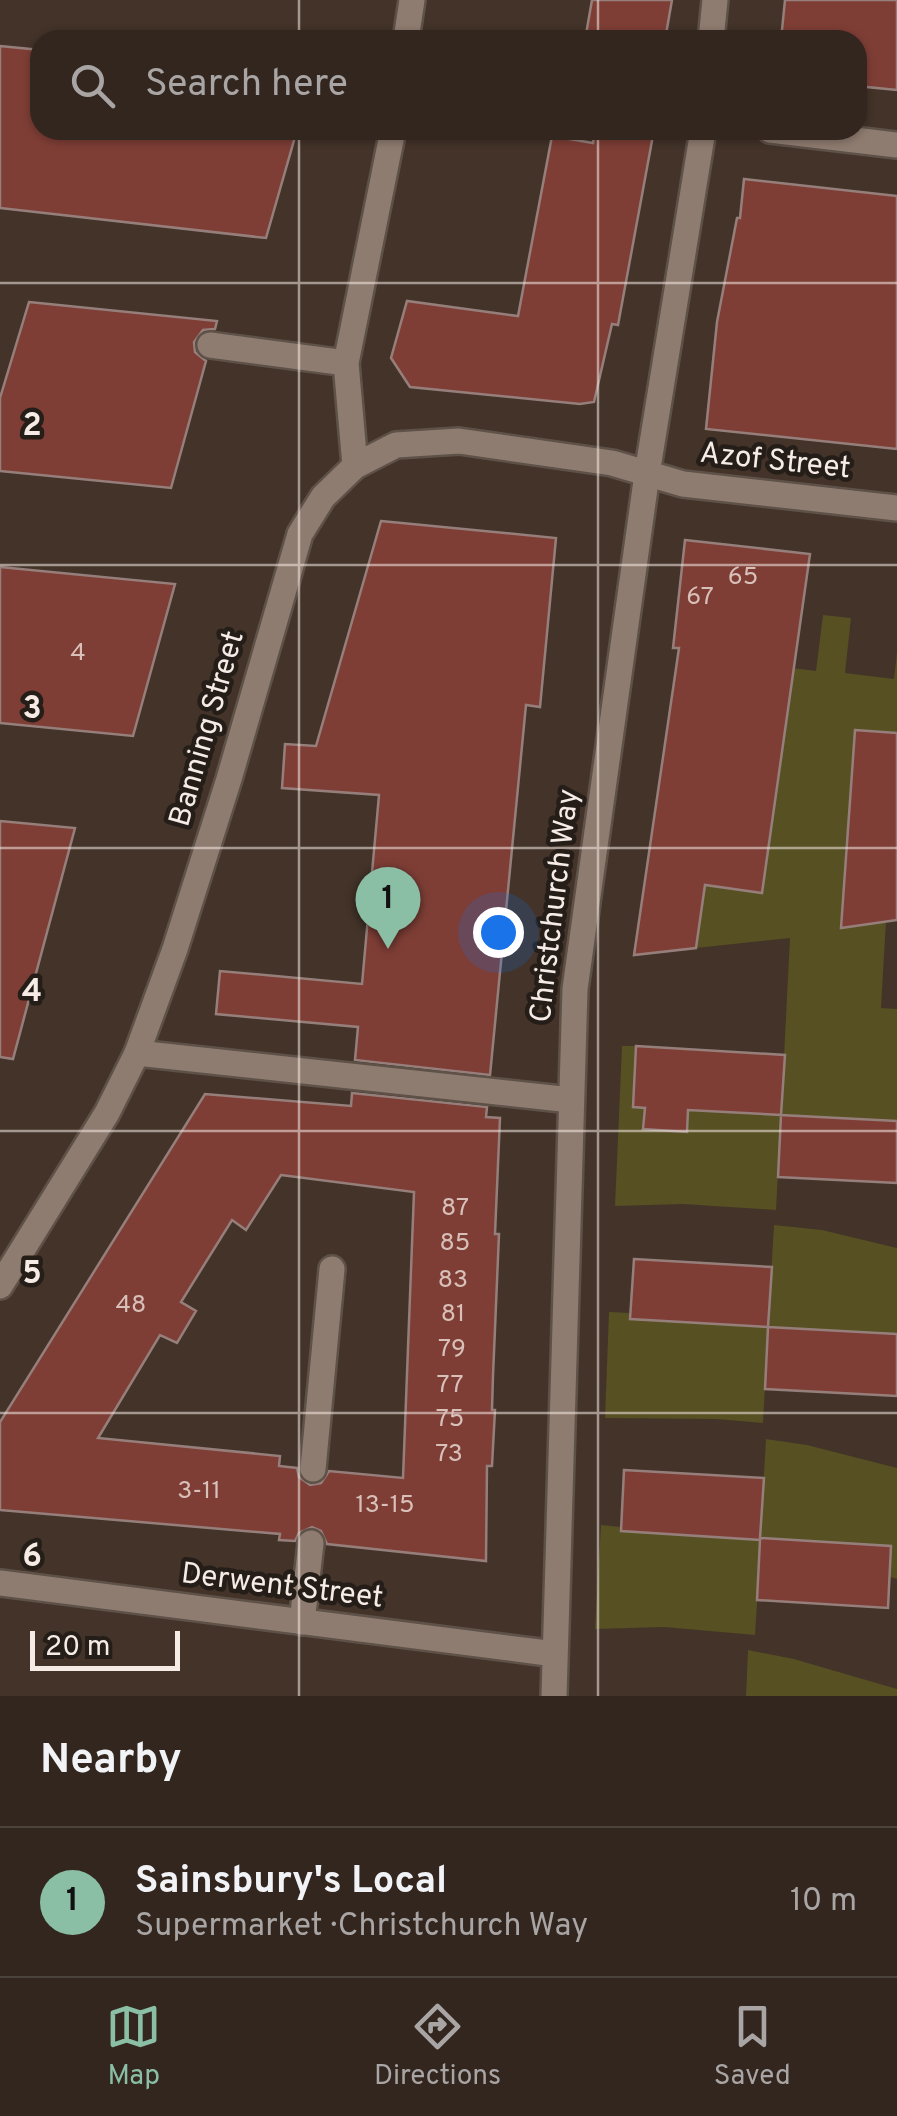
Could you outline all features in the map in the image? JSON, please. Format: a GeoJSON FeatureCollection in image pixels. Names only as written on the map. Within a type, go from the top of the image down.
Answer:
{"type":"FeatureCollection","features":[{"type":"Feature","properties":{"kind":"street"},"geometry":{"type":"LineString","coordinates":[[408,30],[412,0]]}},
{"type":"Feature","properties":{"kind":"street"},"geometry":{"type":"LineString","coordinates":[[712,30],[715,0]]}},
{"type":"Feature","properties":{"kind":"street"},"geometry":{"type":"LineString","coordinates":[[355,466],[346,364],[391,140]]}},
{"type":"Feature","properties":{"kind":"street","name":"Christchurch Way"},"geometry":{"type":"LineString","coordinates":[[554,1696],[575,989],[647,474],[701,140]]}},
{"type":"Feature","properties":{"kind":"street"},"geometry":{"type":"LineString","coordinates":[[855,140],[897,145]]}},
{"type":"Feature","properties":{"kind":"street"},"geometry":{"type":"LineString","coordinates":[[210,345],[346,364]]}},
{"type":"Feature","properties":{"kind":"street","name":"Banning Street"},"geometry":{"type":"LineString","coordinates":[[0,1286],[107,1113],[137,1053],[211,835],[300,534],[323,497],[355,466],[396,445],[459,440],[612,463],[647,474]]}},
{"type":"Feature","properties":{"kind":"street","name":"Azof Street"},"geometry":{"type":"LineString","coordinates":[[647,474],[683,484],[897,508]]}},
{"type":"Feature","properties":{"kind":"street"},"geometry":{"type":"LineString","coordinates":[[137,1053],[571,1100]]}},
{"type":"Feature","properties":{"kind":"street"},"geometry":{"type":"LineString","coordinates":[[314,1469],[332,1269]]}},
{"type":"Feature","properties":{"kind":"street"},"geometry":{"type":"LineString","coordinates":[[302,1622],[311,1543]]}},
{"type":"Feature","properties":{"kind":"street","name":"Derwent Street"},"geometry":{"type":"LineString","coordinates":[[0,1583],[555,1654]]}},
{"type":"Feature","properties":{"kind":"shaded area"},"geometry":{"type":"Polygon","coordinates":[[[823,615],[851,618],[845,673],[894,679],[897,652],[897,733],[855,730],[851,781],[897,806],[850,803],[845,853],[897,858],[886,921],[881,1008],[897,1009],[897,1121],[781,1115],[790,938],[696,948],[705,885],[761,893],[769,843],[726,745],[782,753],[790,701],[768,665],[816,671],[823,615]]]}},
{"type":"Feature","properties":{"kind":"shaded area"},"geometry":{"type":"Polygon","coordinates":[[[622,1046],[636,1046],[633,1106],[645,1108],[643,1129],[687,1132],[688,1110],[781,1115],[776,1210],[683,1204],[615,1206],[622,1046]]]}},
{"type":"Feature","properties":{"kind":"shaded area"},"geometry":{"type":"Polygon","coordinates":[[[774,1225],[822,1230],[897,1248],[897,1334],[768,1328],[763,1423],[605,1418],[609,1312],[631,1313],[631,1319],[768,1327],[774,1225]]]}},
{"type":"Feature","properties":{"kind":"shaded area"},"geometry":{"type":"Polygon","coordinates":[[[766,1439],[807,1445],[897,1468],[897,1579],[761,1540],[755,1635],[664,1627],[595,1629],[601,1525],[621,1527],[622,1531],[760,1539],[766,1439]]]}},
{"type":"Feature","properties":{"kind":"shaded area"},"geometry":{"type":"Polygon","coordinates":[[[748,1650],[897,1689],[897,1696],[746,1696],[748,1650]]]}},
{"type":"Feature","properties":{"kind":"building"},"geometry":{"type":"Polygon","coordinates":[[[592,0],[672,0],[667,30],[587,30],[592,0]]]}},
{"type":"Feature","properties":{"kind":"building"},"geometry":{"type":"Polygon","coordinates":[[[785,0],[897,0],[897,90],[867,87],[867,30],[782,30],[785,0]]]}},
{"type":"Feature","properties":{"kind":"building"},"geometry":{"type":"Polygon","coordinates":[[[0,46],[30,49],[30,140],[294,140],[266,238],[0,208],[0,46]]]}},
{"type":"Feature","properties":{"kind":"building"},"geometry":{"type":"Polygon","coordinates":[[[551,140],[652,140],[618,325],[612,324],[594,402],[580,404],[410,387],[391,358],[407,301],[518,316],[551,140]]]}},
{"type":"Feature","properties":{"kind":"building"},"geometry":{"type":"Polygon","coordinates":[[[744,179],[897,196],[897,449],[706,429],[717,322],[740,218],[744,179]]]}},
{"type":"Feature","properties":{"kind":"building"},"geometry":{"type":"Polygon","coordinates":[[[29,302],[217,321],[215,329],[203,330],[194,342],[195,352],[206,361],[171,488],[0,471],[0,398],[29,302]]]}},
{"type":"Feature","properties":{"kind":"building"},"geometry":{"type":"Polygon","coordinates":[[[381,521],[556,538],[540,707],[526,705],[490,1075],[355,1060],[358,1027],[216,1014],[220,971],[362,984],[379,795],[282,788],[285,744],[316,746],[381,521]]]}},
{"type":"Feature","properties":{"kind":"building"},"geometry":{"type":"Polygon","coordinates":[[[685,540],[810,554],[762,893],[705,885],[696,948],[634,955],[679,648],[673,648],[685,540]]]}},
{"type":"Feature","properties":{"kind":"building"},"geometry":{"type":"Polygon","coordinates":[[[0,567],[175,584],[133,736],[0,723],[0,567]]]}},
{"type":"Feature","properties":{"kind":"building"},"geometry":{"type":"Polygon","coordinates":[[[855,730],[897,733],[897,920],[841,928],[855,730]]]}},
{"type":"Feature","properties":{"kind":"building"},"geometry":{"type":"Polygon","coordinates":[[[0,821],[75,828],[13,1059],[0,1057],[0,821]]]}},
{"type":"Feature","properties":{"kind":"building"},"geometry":{"type":"Polygon","coordinates":[[[636,1046],[785,1055],[781,1115],[688,1110],[687,1132],[643,1129],[645,1108],[633,1107],[636,1046]]]}},
{"type":"Feature","properties":{"kind":"building"},"geometry":{"type":"Polygon","coordinates":[[[352,1093],[487,1107],[486,1117],[500,1118],[495,1234],[499,1234],[495,1410],[492,1466],[487,1466],[486,1561],[327,1544],[321,1531],[312,1527],[299,1533],[295,1541],[279,1540],[280,1534],[0,1510],[0,1422],[205,1094],[351,1106],[352,1093]],[[281,1175],[246,1230],[232,1220],[181,1302],[196,1311],[177,1343],[160,1335],[98,1438],[280,1456],[279,1466],[297,1468],[299,1477],[310,1485],[321,1483],[329,1471],[403,1478],[414,1192],[281,1175]]]}},
{"type":"Feature","properties":{"kind":"building"},"geometry":{"type":"Polygon","coordinates":[[[781,1115],[897,1121],[897,1183],[778,1177],[781,1115]]]}},
{"type":"Feature","properties":{"kind":"building"},"geometry":{"type":"Polygon","coordinates":[[[634,1259],[772,1267],[768,1327],[630,1319],[634,1259]]]}},
{"type":"Feature","properties":{"kind":"building"},"geometry":{"type":"Polygon","coordinates":[[[768,1327],[897,1334],[897,1396],[765,1389],[768,1327]]]}},
{"type":"Feature","properties":{"kind":"building"},"geometry":{"type":"Polygon","coordinates":[[[624,1470],[764,1478],[760,1538],[891,1546],[888,1608],[757,1600],[760,1540],[621,1531],[624,1470]]]}},
{"type":"Feature","properties":{"kind":"place","name":"Sainsbury's Local"},"geometry":{"type":"Point","coordinates":[388,949]}}]}
